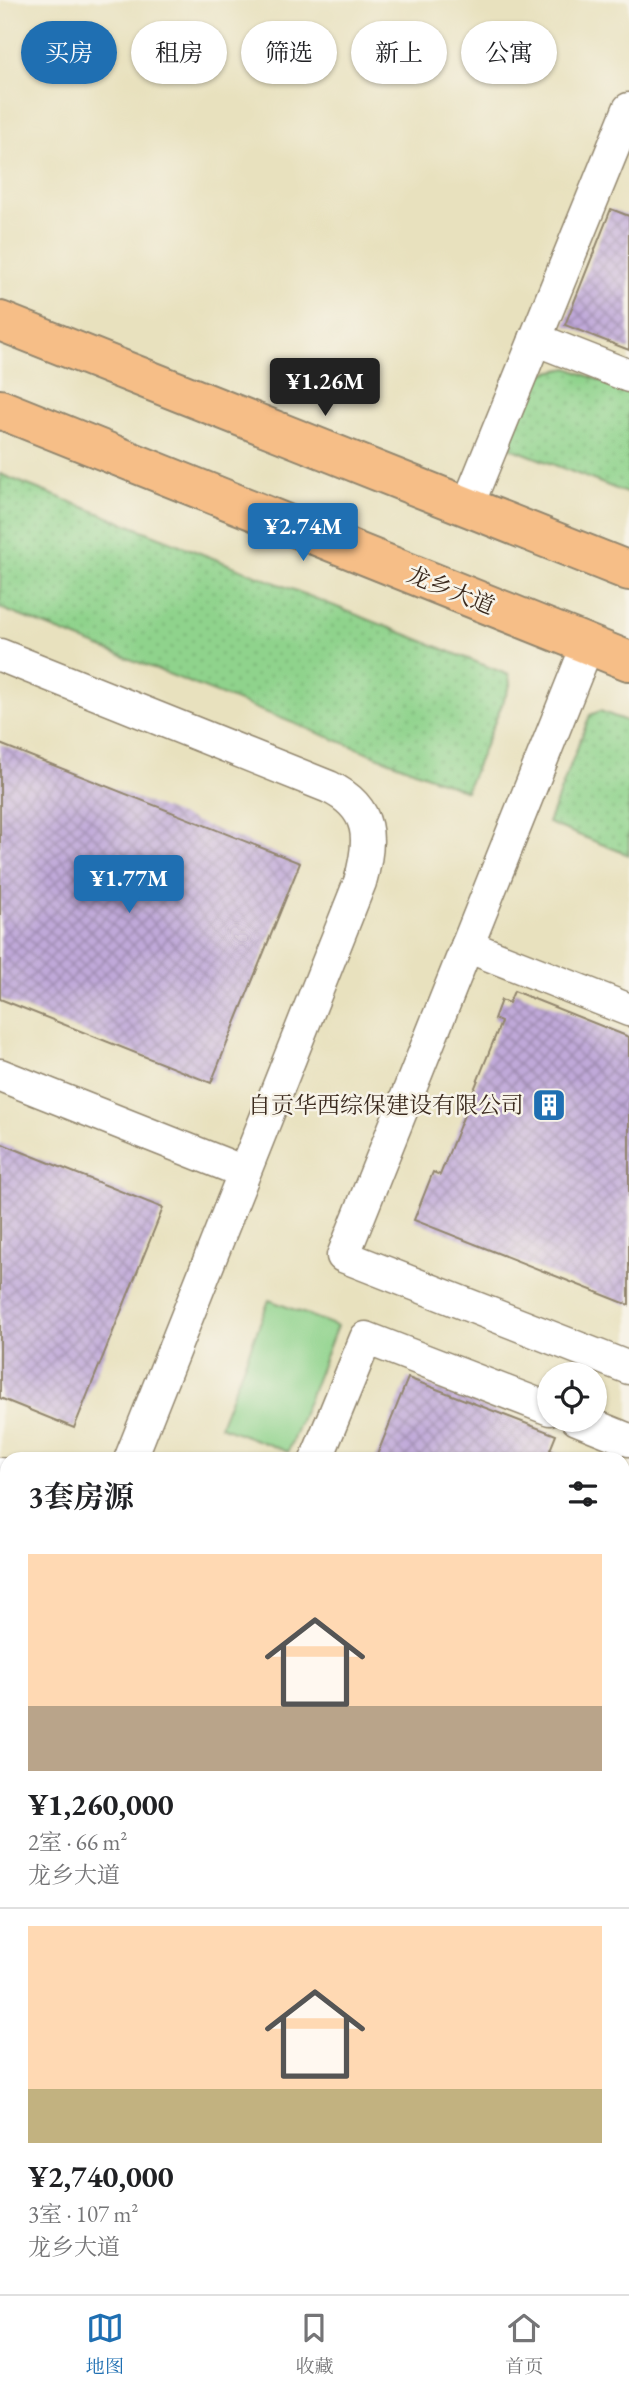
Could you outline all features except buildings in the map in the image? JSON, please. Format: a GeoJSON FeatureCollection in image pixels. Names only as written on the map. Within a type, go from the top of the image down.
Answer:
{"type":"FeatureCollection","features":[{"type":"Feature","properties":{"kind":"main road"},"geometry":{"type":"LineString","coordinates":[[0,321],[629,571]]}},
{"type":"Feature","properties":{"kind":"main road","name":"龙乡大道"},"geometry":{"type":"LineString","coordinates":[[0,409],[629,661]]}},
{"type":"Feature","properties":{"kind":"lane"},"geometry":{"type":"LineString","coordinates":[[467,507],[628,115]]}},
{"type":"Feature","properties":{"kind":"lane"},"geometry":{"type":"LineString","coordinates":[[535,339],[629,376]]}},
{"type":"Feature","properties":{"kind":"lane"},"geometry":{"type":"LineString","coordinates":[[588,644],[343,1256],[629,1368]]}},
{"type":"Feature","properties":{"kind":"lane"},"geometry":{"type":"LineString","coordinates":[[0,655],[329,787],[347,796],[360,811],[368,831],[368,854],[360,882],[133,1452]]}},
{"type":"Feature","properties":{"kind":"lane"},"geometry":{"type":"LineString","coordinates":[[467,946],[629,1010]]}},
{"type":"Feature","properties":{"kind":"lane"},"geometry":{"type":"LineString","coordinates":[[0,1076],[244,1172]]}},
{"type":"Feature","properties":{"kind":"lane"},"geometry":{"type":"LineString","coordinates":[[319,1452],[366,1338],[537,1404]]}},
{"type":"Feature","properties":{"kind":"lane"},"geometry":{"type":"LineString","coordinates":[[607,1431],[629,1440]]}},
{"type":"Feature","properties":{"kind":"green space"},"geometry":{"type":"Polygon","coordinates":[[[568,368],[629,392],[629,494],[511,448],[510,431],[529,383],[544,373],[568,368]]]}},
{"type":"Feature","properties":{"kind":"green space"},"geometry":{"type":"Polygon","coordinates":[[[0,474],[509,675],[510,685],[466,791],[0,608],[0,474]]]}},
{"type":"Feature","properties":{"kind":"green space"},"geometry":{"type":"Polygon","coordinates":[[[600,711],[629,722],[629,855],[548,823],[590,715],[600,711]]]}},
{"type":"Feature","properties":{"kind":"green space"},"geometry":{"type":"Polygon","coordinates":[[[269,1300],[337,1326],[288,1452],[220,1426],[269,1300]]]}},
{"type":"Feature","properties":{"kind":"place","name":"自贡华西综保建设有限公司"},"geometry":{"type":"Point","coordinates":[549,1105]}}]}
